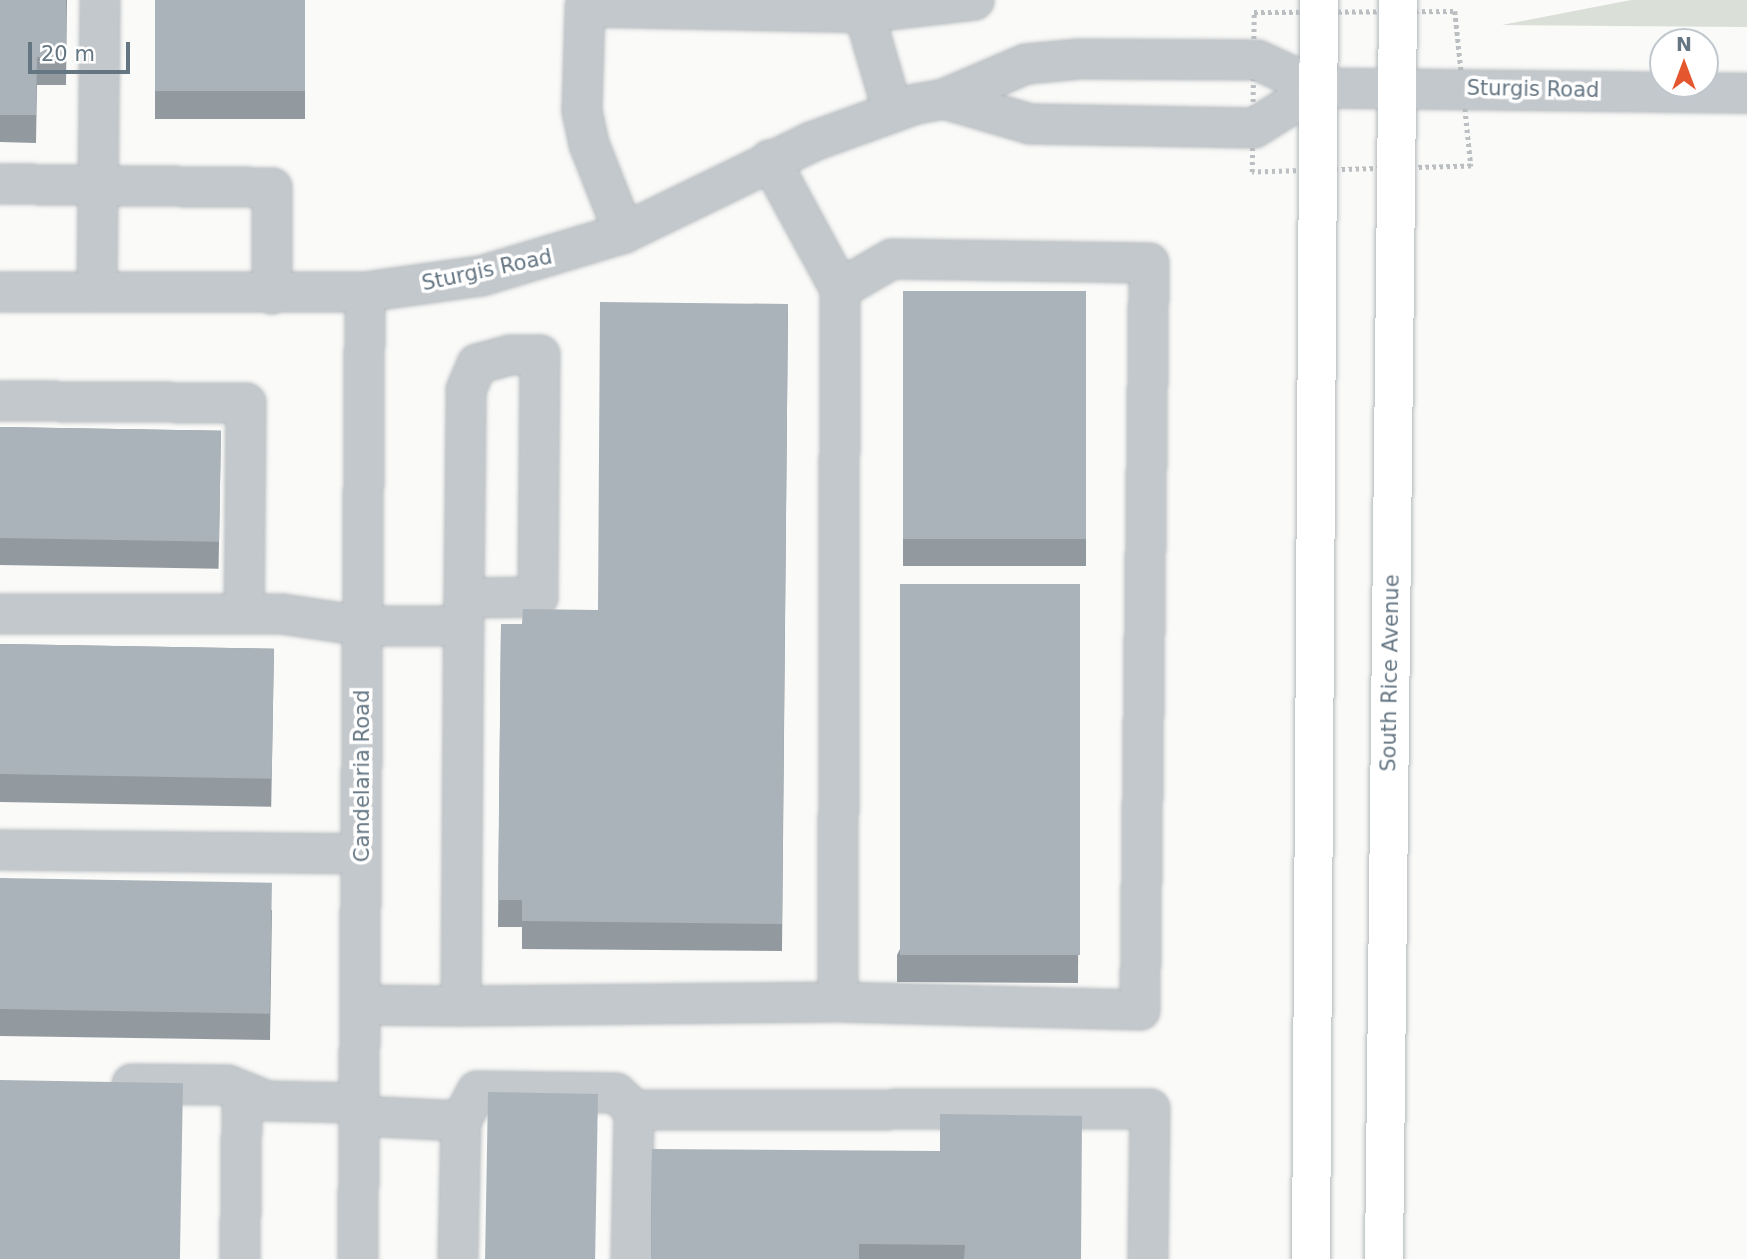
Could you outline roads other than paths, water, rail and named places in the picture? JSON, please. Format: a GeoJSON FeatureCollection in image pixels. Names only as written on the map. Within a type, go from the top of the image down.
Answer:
{"type":"FeatureCollection","features":[{"type":"Feature","properties":{"kind":"highway"},"geometry":{"type":"LineString","coordinates":[[1311,1259],[1319,0]]}},
{"type":"Feature","properties":{"kind":"highway","name":"South Rice Avenue"},"geometry":{"type":"LineString","coordinates":[[1384,1259],[1398,0]]}},
{"type":"Feature","properties":{"kind":"street"},"geometry":{"type":"LineString","coordinates":[[97,292],[100,0]]}},
{"type":"Feature","properties":{"kind":"street"},"geometry":{"type":"LineString","coordinates":[[624,233],[589,144],[582,110],[585,3],[864,7],[974,0]]}},
{"type":"Feature","properties":{"kind":"street"},"geometry":{"type":"LineString","coordinates":[[864,7],[892,112]]}},
{"type":"Feature","properties":{"kind":"street","name":"Sturgis Road"},"geometry":{"type":"LineString","coordinates":[[0,292],[365,292],[481,276],[624,233],[770,160],[892,112],[944,99],[1026,64],[1080,59],[1257,61],[1318,88],[1397,86],[1747,93]]}},
{"type":"Feature","properties":{"kind":"street"},"geometry":{"type":"LineString","coordinates":[[944,99],[1030,124],[1254,128],[1318,88]]}},
{"type":"Feature","properties":{"kind":"street"},"geometry":{"type":"LineString","coordinates":[[770,160],[841,289],[838,1002]]}},
{"type":"Feature","properties":{"kind":"street"},"geometry":{"type":"LineString","coordinates":[[0,184],[272,188],[272,294]]}},
{"type":"Feature","properties":{"kind":"street"},"geometry":{"type":"LineString","coordinates":[[360,1005],[838,1002],[1140,1010],[1149,263],[892,259],[841,289]]}},
{"type":"Feature","properties":{"kind":"street","name":"Candelaria Road"},"geometry":{"type":"LineString","coordinates":[[358,1259],[365,292]]}},
{"type":"Feature","properties":{"kind":"street"},"geometry":{"type":"LineString","coordinates":[[0,614],[282,614],[363,626],[464,612],[538,597],[541,355],[511,355],[477,364],[466,390],[464,612],[461,1006]]}},
{"type":"Feature","properties":{"kind":"street"},"geometry":{"type":"LineString","coordinates":[[0,401],[246,403],[244,614]]}},
{"type":"Feature","properties":{"kind":"street"},"geometry":{"type":"LineString","coordinates":[[0,850],[361,854]]}},
{"type":"Feature","properties":{"kind":"street"},"geometry":{"type":"LineString","coordinates":[[94,1083],[228,1085],[250,1105],[360,1109],[460,1121]]}},
{"type":"Feature","properties":{"kind":"street"},"geometry":{"type":"LineString","coordinates":[[458,1259],[460,1121],[477,1091],[616,1093],[634,1110],[1150,1109],[1148,1259]]}},
{"type":"Feature","properties":{"kind":"street"},"geometry":{"type":"LineString","coordinates":[[240,1259],[250,1105]]}},
{"type":"Feature","properties":{"kind":"street"},"geometry":{"type":"LineString","coordinates":[[631,1259],[634,1110]]}}]}
